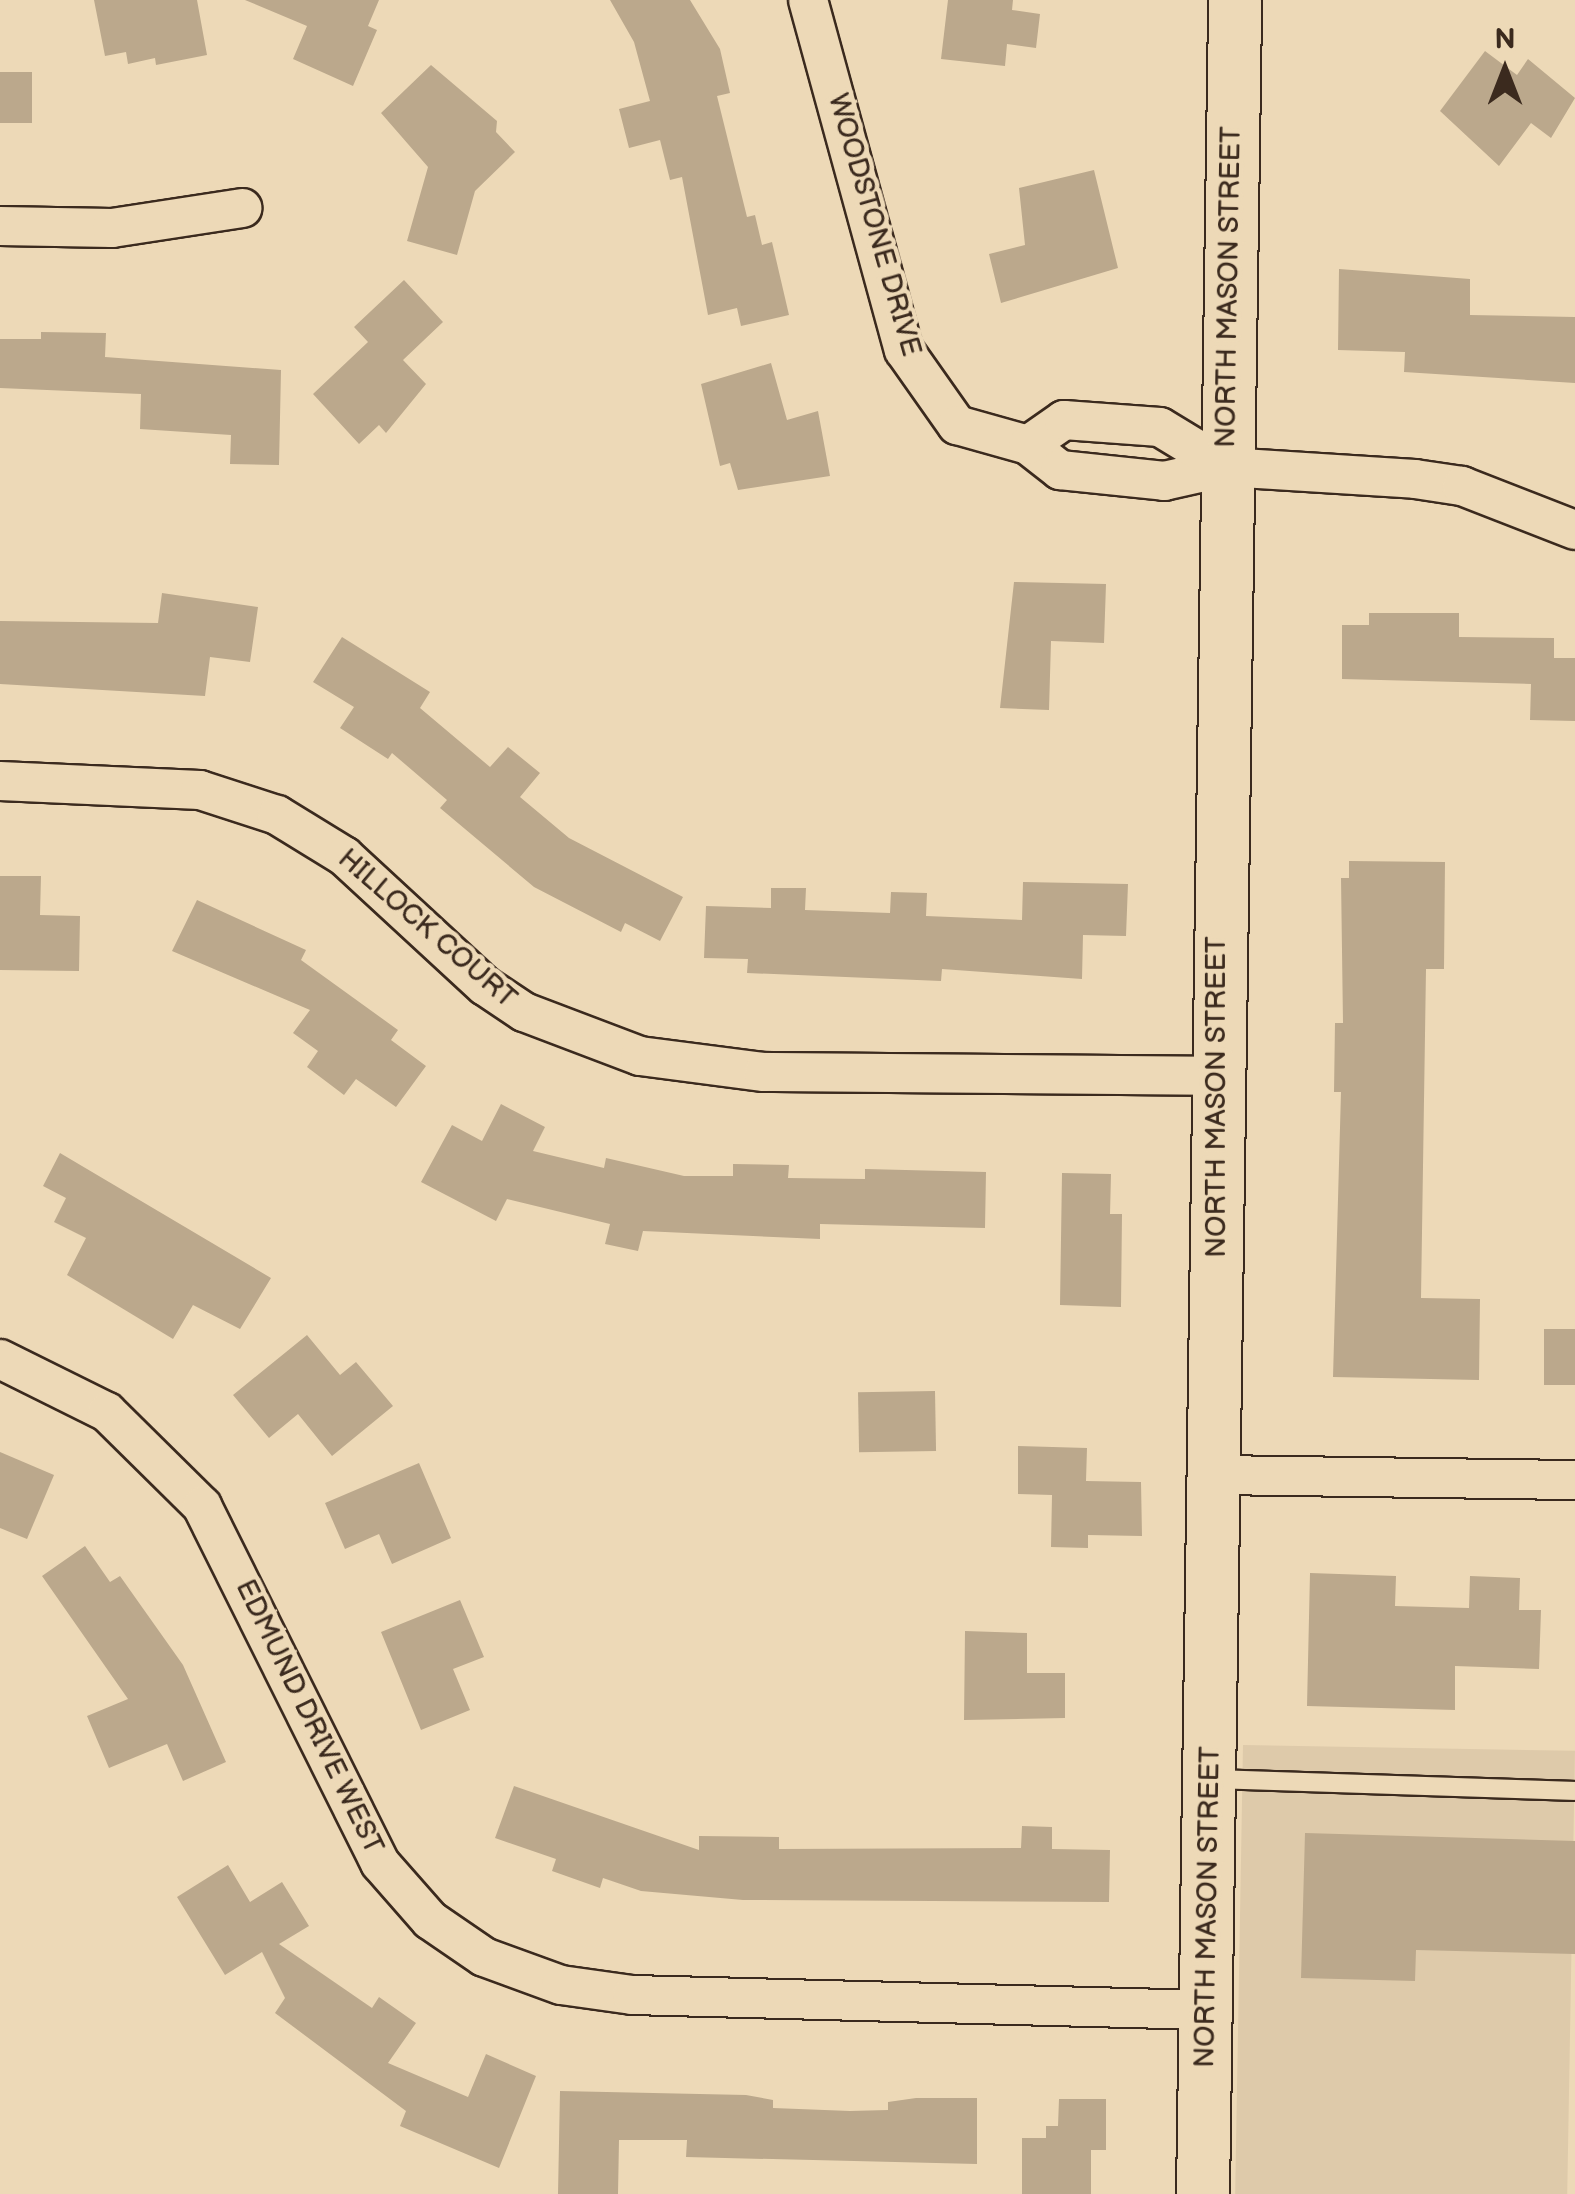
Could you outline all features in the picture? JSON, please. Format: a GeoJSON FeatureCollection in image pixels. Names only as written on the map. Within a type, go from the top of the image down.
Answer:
{"type":"FeatureCollection","features":[{"type":"Feature","properties":{"kind":"street","name":"WOODSTONE DRIVE"},"geometry":{"type":"LineString","coordinates":[[808,0],[904,350],[958,425],[1028,445],[1060,470],[1164,481],[1226,466]]}},
{"type":"Feature","properties":{"kind":"street","name":"NORTH MASON STREET"},"geometry":{"type":"LineString","coordinates":[[1203,2194],[1234,0]]}},
{"type":"Feature","properties":{"kind":"street"},"geometry":{"type":"LineString","coordinates":[[0,226],[112,228],[242,208]]}},
{"type":"Feature","properties":{"kind":"street"},"geometry":{"type":"LineString","coordinates":[[1028,445],[1064,420],[1160,427],[1226,466],[1462,486],[1575,530]]}},
{"type":"Feature","properties":{"kind":"street","name":"HILLOCK COURT"},"geometry":{"type":"LineString","coordinates":[[0,781],[200,790],[277,815],[344,856],[485,986],[524,1012],[640,1056],[764,1072],[1216,1076]]}},
{"type":"Feature","properties":{"kind":"street","name":"EDMUND DRIVE WEST"},"geometry":{"type":"LineString","coordinates":[[0,1359],[107,1412],[190,1492],[224,1540],[380,1863],[430,1920],[484,1957],[560,1986],[632,1995],[1205,2010]]}},
{"type":"Feature","properties":{"kind":"street"},"geometry":{"type":"LineString","coordinates":[[1215,1475],[1575,1480]]}},
{"type":"Feature","properties":{"kind":"lane"},"geometry":{"type":"LineString","coordinates":[[1210,1779],[1575,1792]]}},
{"type":"Feature","properties":{"kind":"shaded area"},"geometry":{"type":"Polygon","coordinates":[[[1243,1745],[1575,1751],[1567,2194],[1235,2194],[1243,1745]]]}},
{"type":"Feature","properties":{"kind":"building"},"geometry":{"type":"Polygon","coordinates":[[[94,0],[197,0],[207,55],[156,65],[155,58],[128,64],[126,52],[105,56],[94,0]]]}},
{"type":"Feature","properties":{"kind":"building"},"geometry":{"type":"Polygon","coordinates":[[[245,0],[379,0],[368,26],[377,30],[353,86],[293,59],[307,26],[245,0]]]}},
{"type":"Feature","properties":{"kind":"building"},"geometry":{"type":"Polygon","coordinates":[[[610,0],[690,0],[720,49],[730,93],[717,96],[747,217],[755,215],[762,245],[772,242],[789,315],[741,326],[737,308],[708,315],[682,177],[670,180],[660,140],[629,148],[619,109],[650,101],[634,42],[610,0]]]}},
{"type":"Feature","properties":{"kind":"building"},"geometry":{"type":"Polygon","coordinates":[[[948,0],[1013,0],[1012,10],[1040,14],[1036,48],[1007,44],[1005,66],[941,59],[948,0]]]}},
{"type":"Feature","properties":{"kind":"building"},"geometry":{"type":"Polygon","coordinates":[[[1485,51],[1517,75],[1528,59],[1575,98],[1551,138],[1531,123],[1499,166],[1440,111],[1485,51]]]}},
{"type":"Feature","properties":{"kind":"building"},"geometry":{"type":"Polygon","coordinates":[[[431,65],[497,121],[496,132],[515,152],[475,191],[457,255],[407,241],[428,167],[381,113],[431,65]]]}},
{"type":"Feature","properties":{"kind":"building"},"geometry":{"type":"Polygon","coordinates":[[[0,72],[32,72],[32,123],[0,123],[0,72]]]}},
{"type":"Feature","properties":{"kind":"building"},"geometry":{"type":"Polygon","coordinates":[[[1094,170],[1118,268],[1001,303],[989,254],[1025,245],[1019,188],[1094,170]]]}},
{"type":"Feature","properties":{"kind":"building"},"geometry":{"type":"Polygon","coordinates":[[[1339,269],[1470,279],[1470,315],[1575,317],[1575,383],[1404,372],[1405,352],[1338,350],[1339,269]]]}},
{"type":"Feature","properties":{"kind":"building"},"geometry":{"type":"Polygon","coordinates":[[[404,280],[443,322],[403,360],[426,384],[386,433],[379,425],[359,444],[313,394],[368,342],[354,327],[404,280]]]}},
{"type":"Feature","properties":{"kind":"building"},"geometry":{"type":"Polygon","coordinates":[[[41,332],[106,333],[105,357],[281,370],[279,465],[230,464],[231,435],[140,429],[141,394],[0,388],[0,339],[41,339],[41,332]]]}},
{"type":"Feature","properties":{"kind":"building"},"geometry":{"type":"Polygon","coordinates":[[[771,363],[787,420],[818,411],[830,476],[738,490],[730,463],[720,466],[701,384],[771,363]]]}},
{"type":"Feature","properties":{"kind":"building"},"geometry":{"type":"Polygon","coordinates":[[[1014,582],[1106,584],[1104,643],[1051,641],[1049,710],[1000,708],[1014,582]]]}},
{"type":"Feature","properties":{"kind":"building"},"geometry":{"type":"Polygon","coordinates":[[[162,593],[258,607],[250,662],[210,657],[205,696],[0,684],[0,621],[158,623],[162,593]]]}},
{"type":"Feature","properties":{"kind":"building"},"geometry":{"type":"Polygon","coordinates":[[[1369,613],[1459,613],[1459,637],[1554,638],[1554,658],[1575,658],[1575,721],[1530,720],[1531,684],[1342,679],[1342,625],[1369,625],[1369,613]]]}},
{"type":"Feature","properties":{"kind":"building"},"geometry":{"type":"Polygon","coordinates":[[[342,637],[430,692],[420,708],[490,767],[508,747],[540,773],[520,797],[569,838],[683,897],[660,941],[625,923],[621,932],[534,887],[440,808],[447,800],[392,753],[388,759],[340,728],[354,707],[313,682],[342,637]]]}},
{"type":"Feature","properties":{"kind":"building"},"geometry":{"type":"Polygon","coordinates":[[[1349,861],[1445,862],[1444,969],[1426,969],[1421,1298],[1480,1299],[1479,1380],[1333,1377],[1341,1092],[1334,1092],[1335,1023],[1343,1023],[1341,878],[1349,878],[1349,861]]]}},
{"type":"Feature","properties":{"kind":"building"},"geometry":{"type":"Polygon","coordinates":[[[0,876],[41,876],[40,915],[80,916],[79,971],[0,970],[0,876]]]}},
{"type":"Feature","properties":{"kind":"building"},"geometry":{"type":"Polygon","coordinates":[[[1023,882],[1128,884],[1126,936],[1083,935],[1082,979],[942,969],[941,981],[747,973],[748,959],[704,958],[706,906],[771,908],[771,888],[806,888],[805,910],[890,913],[891,892],[927,893],[926,916],[1022,920],[1023,882]]]}},
{"type":"Feature","properties":{"kind":"building"},"geometry":{"type":"Polygon","coordinates":[[[197,900],[306,950],[301,960],[398,1030],[391,1040],[426,1066],[396,1107],[356,1079],[344,1095],[307,1067],[318,1051],[293,1033],[310,1010],[172,951],[197,900]]]}},
{"type":"Feature","properties":{"kind":"building"},"geometry":{"type":"Polygon","coordinates":[[[501,1104],[545,1127],[533,1151],[604,1168],[606,1158],[684,1176],[733,1176],[733,1164],[789,1165],[788,1178],[865,1179],[865,1169],[986,1172],[985,1228],[820,1224],[820,1239],[643,1231],[638,1251],[605,1244],[610,1224],[507,1199],[496,1221],[421,1182],[452,1125],[482,1141],[501,1104]]]}},
{"type":"Feature","properties":{"kind":"building"},"geometry":{"type":"Polygon","coordinates":[[[60,1153],[271,1278],[240,1329],[193,1305],[173,1339],[67,1275],[86,1238],[54,1222],[66,1198],[43,1186],[60,1153]]]}},
{"type":"Feature","properties":{"kind":"building"},"geometry":{"type":"Polygon","coordinates":[[[1062,1173],[1111,1174],[1110,1214],[1122,1214],[1121,1307],[1060,1305],[1062,1173]]]}},
{"type":"Feature","properties":{"kind":"building"},"geometry":{"type":"Polygon","coordinates":[[[1544,1329],[1575,1329],[1575,1385],[1544,1385],[1544,1329]]]}},
{"type":"Feature","properties":{"kind":"building"},"geometry":{"type":"Polygon","coordinates":[[[307,1335],[340,1375],[356,1362],[393,1406],[332,1456],[298,1414],[269,1438],[233,1395],[307,1335]]]}},
{"type":"Feature","properties":{"kind":"building"},"geometry":{"type":"Polygon","coordinates":[[[935,1391],[936,1451],[859,1452],[858,1392],[935,1391]]]}},
{"type":"Feature","properties":{"kind":"building"},"geometry":{"type":"Polygon","coordinates":[[[1018,1446],[1087,1448],[1086,1481],[1141,1482],[1142,1536],[1088,1535],[1088,1548],[1051,1547],[1052,1495],[1018,1494],[1018,1446]]]}},
{"type":"Feature","properties":{"kind":"building"},"geometry":{"type":"Polygon","coordinates":[[[0,1452],[54,1475],[27,1539],[0,1528],[0,1452]]]}},
{"type":"Feature","properties":{"kind":"building"},"geometry":{"type":"Polygon","coordinates":[[[419,1463],[451,1538],[392,1564],[379,1534],[345,1549],[325,1503],[419,1463]]]}},
{"type":"Feature","properties":{"kind":"building"},"geometry":{"type":"Polygon","coordinates":[[[85,1546],[110,1582],[120,1576],[183,1665],[226,1762],[183,1781],[167,1744],[109,1768],[87,1716],[128,1699],[42,1576],[85,1546]]]}},
{"type":"Feature","properties":{"kind":"building"},"geometry":{"type":"Polygon","coordinates":[[[1310,1573],[1396,1576],[1395,1606],[1469,1608],[1470,1576],[1520,1578],[1519,1610],[1541,1610],[1539,1669],[1455,1666],[1455,1710],[1307,1706],[1310,1573]]]}},
{"type":"Feature","properties":{"kind":"building"},"geometry":{"type":"Polygon","coordinates":[[[460,1600],[484,1657],[453,1669],[470,1710],[421,1730],[381,1632],[460,1600]]]}},
{"type":"Feature","properties":{"kind":"building"},"geometry":{"type":"Polygon","coordinates":[[[965,1631],[1027,1633],[1027,1673],[1065,1673],[1065,1718],[964,1720],[965,1631]]]}},
{"type":"Feature","properties":{"kind":"building"},"geometry":{"type":"Polygon","coordinates":[[[514,1786],[699,1850],[699,1836],[779,1837],[779,1849],[1021,1848],[1022,1826],[1052,1827],[1052,1849],[1110,1850],[1109,1902],[743,1900],[641,1891],[603,1878],[600,1888],[552,1871],[556,1859],[495,1838],[514,1786]]]}},
{"type":"Feature","properties":{"kind":"building"},"geometry":{"type":"Polygon","coordinates":[[[1305,1833],[1575,1841],[1575,1954],[1416,1950],[1415,1981],[1301,1978],[1305,1833]]]}},
{"type":"Feature","properties":{"kind":"building"},"geometry":{"type":"Polygon","coordinates":[[[228,1865],[250,1902],[282,1882],[309,1926],[279,1944],[372,2008],[379,1997],[416,2023],[388,2063],[468,2097],[486,2054],[536,2076],[499,2168],[400,2126],[406,2111],[275,2013],[285,1998],[262,1952],[225,1975],[177,1897],[228,1865]]]}},
{"type":"Feature","properties":{"kind":"building"},"geometry":{"type":"Polygon","coordinates":[[[560,2091],[746,2095],[773,2100],[773,2108],[850,2111],[888,2110],[888,2102],[916,2098],[977,2098],[977,2164],[686,2157],[687,2140],[619,2140],[618,2194],[558,2194],[560,2091]]]}},
{"type":"Feature","properties":{"kind":"building"},"geometry":{"type":"Polygon","coordinates":[[[1059,2099],[1106,2099],[1106,2150],[1091,2150],[1091,2194],[1022,2194],[1022,2138],[1046,2138],[1046,2126],[1058,2126],[1059,2099]]]}}]}
